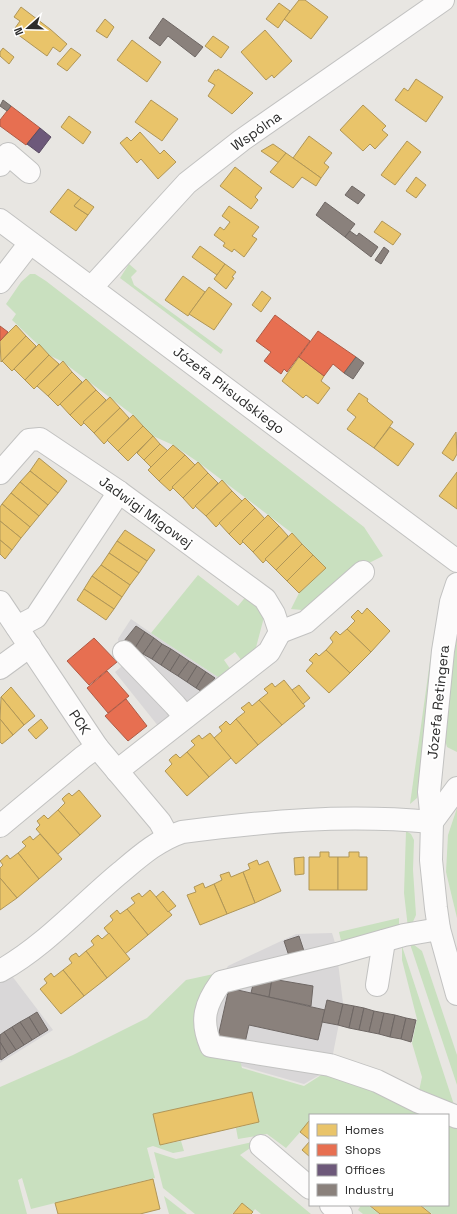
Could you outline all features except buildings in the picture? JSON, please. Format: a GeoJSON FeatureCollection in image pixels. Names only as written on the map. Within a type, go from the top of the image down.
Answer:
{"type":"FeatureCollection","features":[{"type":"Feature","properties":{"kind":"street","name":"Wspólna"},"geometry":{"type":"LineString","coordinates":[[91,288],[187,183],[242,140],[443,0]]}},
{"type":"Feature","properties":{"kind":"street"},"geometry":{"type":"LineString","coordinates":[[0,165],[8,154],[29,172]]}},
{"type":"Feature","properties":{"kind":"street","name":"Józefa Piłsudskiego"},"geometry":{"type":"LineString","coordinates":[[0,220],[457,561]]}},
{"type":"Feature","properties":{"kind":"street"},"geometry":{"type":"LineString","coordinates":[[0,282],[30,243]]}},
{"type":"Feature","properties":{"kind":"street","name":"Jadwigi Migowej"},"geometry":{"type":"LineString","coordinates":[[0,473],[29,440],[40,439],[119,492],[265,599],[274,614],[280,632]]}},
{"type":"Feature","properties":{"kind":"street"},"geometry":{"type":"LineString","coordinates":[[17,627],[36,617],[119,492]]}},
{"type":"Feature","properties":{"kind":"street"},"geometry":{"type":"LineString","coordinates":[[117,771],[264,657],[269,652],[280,632],[306,622],[363,572]]}},
{"type":"Feature","properties":{"kind":"street","name":"Józefa Retingera"},"geometry":{"type":"LineString","coordinates":[[457,584],[451,602],[443,651],[429,792],[432,822],[431,860],[440,929],[457,994]]}},
{"type":"Feature","properties":{"kind":"street","name":"PCK"},"geometry":{"type":"LineString","coordinates":[[0,602],[97,747],[160,822],[168,837]]}},
{"type":"Feature","properties":{"kind":"street"},"geometry":{"type":"LineString","coordinates":[[0,668],[30,646]]}},
{"type":"Feature","properties":{"kind":"street"},"geometry":{"type":"LineString","coordinates":[[124,652],[185,717]]}},
{"type":"Feature","properties":{"kind":"street"},"geometry":{"type":"LineString","coordinates":[[0,826],[97,747]]}},
{"type":"Feature","properties":{"kind":"street"},"geometry":{"type":"LineString","coordinates":[[0,971],[40,943],[148,849],[168,837],[182,832],[266,822],[321,818],[403,819],[432,822],[457,788]]}},
{"type":"Feature","properties":{"kind":"street"},"geometry":{"type":"LineString","coordinates":[[440,929],[404,935],[337,954],[221,982],[209,998],[205,1018],[205,1032],[211,1046],[330,1065],[377,1081],[417,1101],[457,1117]]}},
{"type":"Feature","properties":{"kind":"street"},"geometry":{"type":"LineString","coordinates":[[377,985],[384,941]]}},
{"type":"Feature","properties":{"kind":"street"},"geometry":{"type":"LineString","coordinates":[[261,1146],[309,1187]]}},
{"type":"Feature","properties":{"kind":"street"},"geometry":{"type":"LineString","coordinates":[[332,1206],[341,1214]]}},
{"type":"Feature","properties":{"kind":"shaded area"},"geometry":{"type":"Polygon","coordinates":[[[131,619],[224,681],[159,727],[115,672],[121,667],[118,639],[131,619]]]}},
{"type":"Feature","properties":{"kind":"shaded area"},"geometry":{"type":"Polygon","coordinates":[[[332,933],[336,946],[343,1003],[330,1069],[304,1084],[241,1066],[207,1048],[222,976],[228,966],[296,934],[332,933]]]}},
{"type":"Feature","properties":{"kind":"shaded area"},"geometry":{"type":"Polygon","coordinates":[[[12,976],[53,1030],[0,1063],[0,983],[12,976]]]}},
{"type":"Feature","properties":{"kind":"green space"},"geometry":{"type":"Polygon","coordinates":[[[129,264],[137,271],[131,277],[134,285],[223,350],[221,354],[120,278],[129,264]]]}},
{"type":"Feature","properties":{"kind":"green space"},"geometry":{"type":"Polygon","coordinates":[[[30,274],[35,274],[46,281],[364,527],[383,556],[351,572],[317,601],[302,610],[291,609],[299,593],[326,568],[292,533],[198,462],[173,445],[153,436],[133,415],[63,362],[49,355],[12,320],[16,314],[6,304],[21,282],[30,274]]]}},
{"type":"Feature","properties":{"kind":"green space"},"geometry":{"type":"Polygon","coordinates":[[[198,575],[238,606],[248,594],[263,611],[263,621],[254,655],[242,661],[235,652],[224,660],[231,670],[224,681],[151,633],[198,575]]]}},
{"type":"Feature","properties":{"kind":"green space"},"geometry":{"type":"Polygon","coordinates":[[[457,633],[457,752],[447,747],[444,736],[457,633]]]}},
{"type":"Feature","properties":{"kind":"green space"},"geometry":{"type":"Polygon","coordinates":[[[433,640],[435,660],[417,798],[410,804],[433,640]]]}},
{"type":"Feature","properties":{"kind":"green space"},"geometry":{"type":"Polygon","coordinates":[[[457,808],[457,918],[446,872],[448,835],[457,808]]]}},
{"type":"Feature","properties":{"kind":"green space"},"geometry":{"type":"Polygon","coordinates":[[[406,831],[411,834],[414,840],[413,870],[416,915],[412,924],[408,928],[404,893],[406,831]]]}},
{"type":"Feature","properties":{"kind":"green space"},"geometry":{"type":"Polygon","coordinates":[[[399,918],[399,931],[342,945],[339,932],[399,918]]]}},
{"type":"Feature","properties":{"kind":"green space"},"geometry":{"type":"Polygon","coordinates":[[[409,941],[422,951],[457,1055],[457,1085],[409,941]]]}},
{"type":"Feature","properties":{"kind":"green space"},"geometry":{"type":"Polygon","coordinates":[[[402,946],[456,1111],[419,1091],[422,1077],[412,1043],[417,1019],[402,960],[402,946]]]}},
{"type":"Feature","properties":{"kind":"green space"},"geometry":{"type":"Polygon","coordinates":[[[223,972],[199,1031],[239,1056],[242,1068],[304,1086],[329,1070],[434,1114],[309,1114],[309,1122],[286,1148],[267,1134],[238,1139],[236,1128],[259,1122],[252,1092],[153,1114],[160,1145],[181,1141],[184,1151],[173,1153],[153,1146],[147,1148],[155,1178],[31,1209],[22,1178],[18,1180],[27,1214],[0,1214],[0,1087],[73,1055],[147,1018],[186,980],[223,972]]]}},
{"type":"Feature","properties":{"kind":"green space"},"geometry":{"type":"Polygon","coordinates":[[[449,1121],[457,1125],[457,1214],[432,1214],[422,1206],[449,1206],[449,1121]]]}},
{"type":"Feature","properties":{"kind":"green space"},"geometry":{"type":"Polygon","coordinates":[[[262,1140],[240,1155],[311,1214],[261,1214],[255,1209],[253,1212],[242,1203],[232,1214],[195,1214],[163,1188],[154,1152],[176,1159],[262,1140]]]}},
{"type":"Feature","properties":{"kind":"green space"},"geometry":{"type":"Polygon","coordinates":[[[164,1196],[187,1214],[169,1214],[164,1196]]]}},
{"type":"Feature","properties":{"kind":"green space"},"geometry":{"type":"Polygon","coordinates":[[[360,1206],[369,1206],[379,1214],[363,1214],[358,1210],[360,1206]]]}}]}
